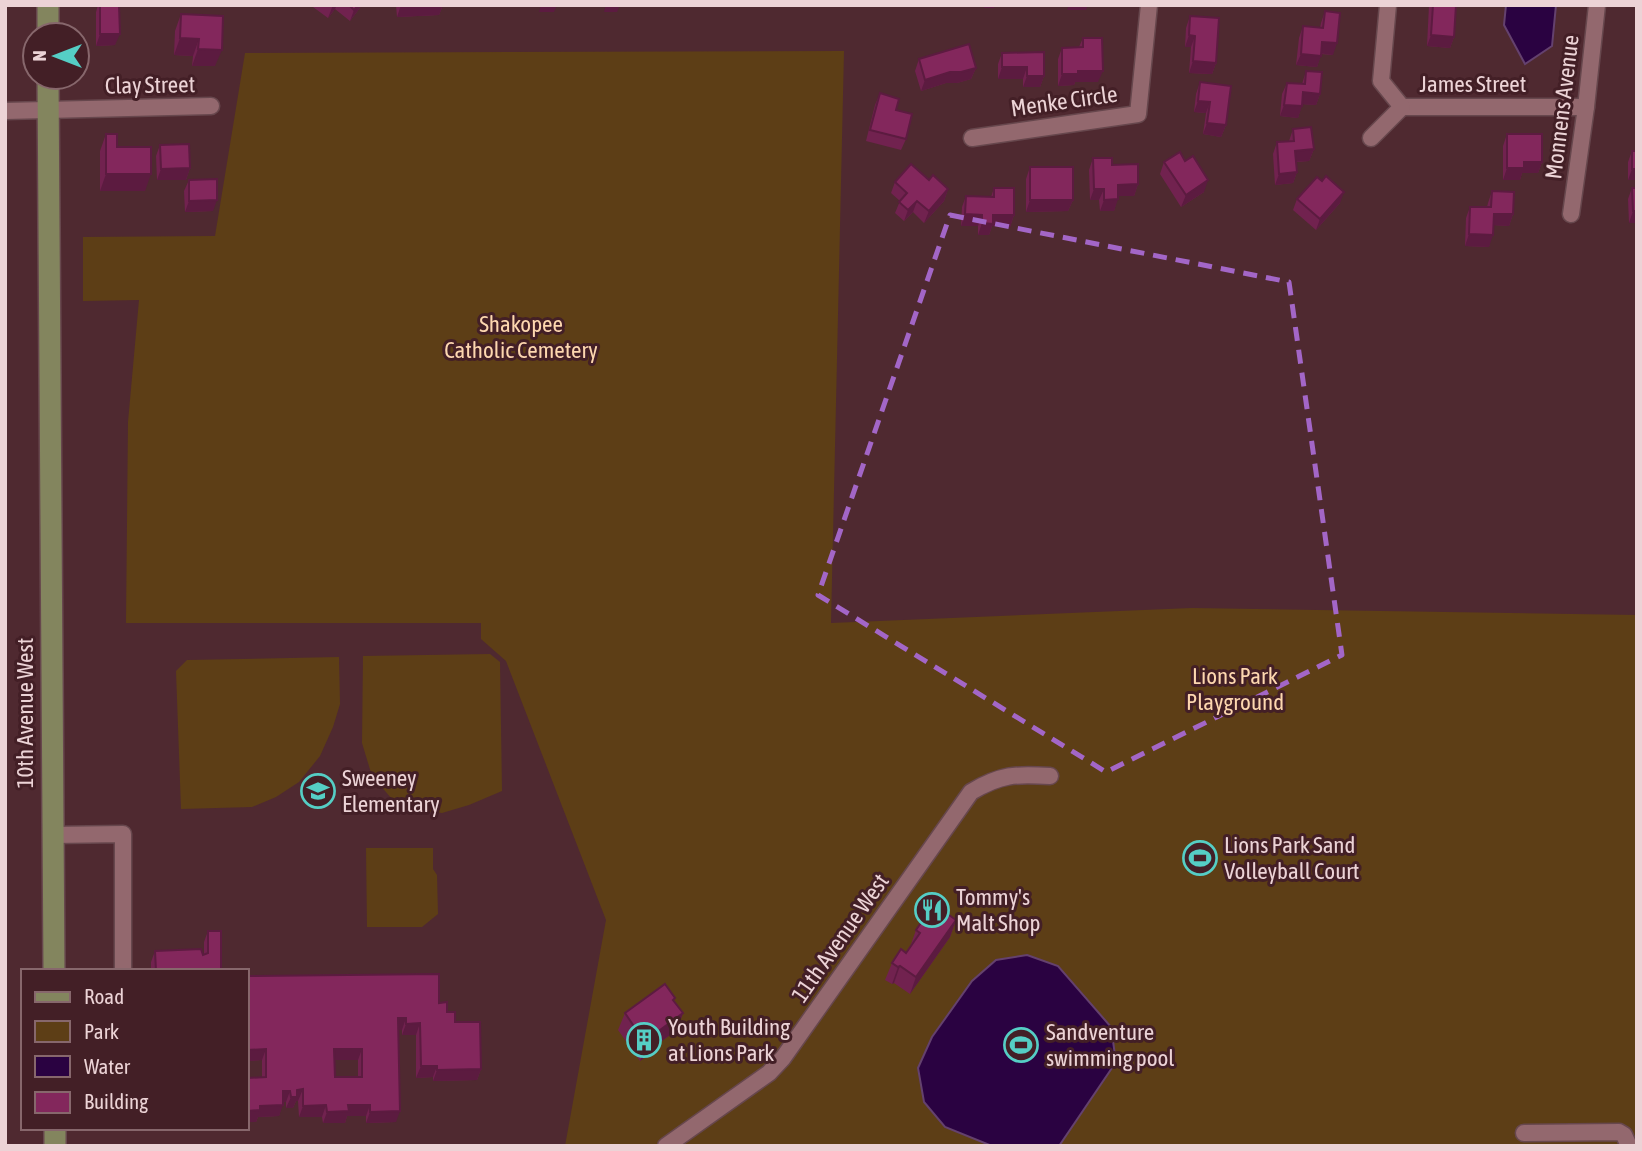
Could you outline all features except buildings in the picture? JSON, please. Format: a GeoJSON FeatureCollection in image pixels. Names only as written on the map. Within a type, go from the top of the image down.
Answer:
{"type":"FeatureCollection","features":[{"type":"Feature","properties":{"kind":"main road","name":"10th Avenue West"},"geometry":{"type":"LineString","coordinates":[[48,91],[54,969]]}},
{"type":"Feature","properties":{"kind":"street","name":"Menke Circle"},"geometry":{"type":"LineString","coordinates":[[972,138],[1138,114],[1149,5]]}},
{"type":"Feature","properties":{"kind":"street"},"geometry":{"type":"LineString","coordinates":[[1371,138],[1402,107],[1381,81],[1388,5]]}},
{"type":"Feature","properties":{"kind":"street","name":"Monnens Avenue"},"geometry":{"type":"LineString","coordinates":[[1572,214],[1597,5]]}},
{"type":"Feature","properties":{"kind":"street","name":"Clay Street"},"geometry":{"type":"LineString","coordinates":[[5,111],[211,106]]}},
{"type":"Feature","properties":{"kind":"street","name":"James Street"},"geometry":{"type":"LineString","coordinates":[[1402,107],[1586,107]]}},
{"type":"Feature","properties":{"kind":"street","name":"11th Avenue West"},"geometry":{"type":"LineString","coordinates":[[667,1146],[769,1073],[783,1058],[971,792],[1006,776],[1050,776]]}},
{"type":"Feature","properties":{"kind":"street"},"geometry":{"type":"LineString","coordinates":[[53,835],[123,834],[123,969]]}},
{"type":"Feature","properties":{"kind":"street"},"geometry":{"type":"LineString","coordinates":[[1524,1133],[1619,1132],[1624,1135],[1629,1146]]}},
{"type":"Feature","properties":{"kind":"highlighted area"},"geometry":{"type":"Polygon","coordinates":[[[950,215],[1289,282],[1342,655],[1106,772],[818,595],[950,215]]]}},
{"type":"Feature","properties":{"kind":"green space"},"geometry":{"type":"Polygon","coordinates":[[[844,51],[831,623],[1192,608],[1637,615],[1637,1146],[565,1146],[606,920],[506,661],[481,639],[481,623],[126,623],[128,422],[139,300],[83,301],[83,237],[215,236],[245,53],[844,51]]]}},
{"type":"Feature","properties":{"kind":"green space"},"geometry":{"type":"Polygon","coordinates":[[[490,654],[500,662],[502,791],[442,813],[418,810],[392,799],[372,776],[362,743],[363,656],[490,654]]]}},
{"type":"Feature","properties":{"kind":"green space"},"geometry":{"type":"Polygon","coordinates":[[[339,657],[340,704],[333,727],[320,756],[299,782],[276,797],[252,807],[181,809],[176,671],[187,660],[339,657]]]}},
{"type":"Feature","properties":{"kind":"green space"},"geometry":{"type":"Polygon","coordinates":[[[366,848],[433,848],[438,914],[422,927],[367,927],[366,848]]]}},
{"type":"Feature","properties":{"kind":"water"},"geometry":{"type":"Polygon","coordinates":[[[1506,5],[1556,5],[1552,46],[1525,64],[1504,25],[1506,5]]]}},
{"type":"Feature","properties":{"kind":"water","name":"Sandventure swimming pool"},"geometry":{"type":"Polygon","coordinates":[[[1027,955],[1058,966],[1111,1027],[1116,1062],[1059,1146],[992,1146],[945,1127],[924,1102],[918,1068],[932,1037],[972,981],[996,960],[1027,955]]]}},
{"type":"Feature","properties":{"kind":"place","name":"Sweeney Elementary"},"geometry":{"type":"Point","coordinates":[318,791]}},
{"type":"Feature","properties":{"kind":"place","name":"Lions Park Sand Volleyball Court"},"geometry":{"type":"Point","coordinates":[1200,858]}},
{"type":"Feature","properties":{"kind":"place","name":"Tommy's Malt Shop"},"geometry":{"type":"Point","coordinates":[932,910]}},
{"type":"Feature","properties":{"kind":"place","name":"Youth Building at Lions Park"},"geometry":{"type":"Point","coordinates":[644,1040]}},
{"type":"Feature","properties":{"kind":"place","name":"Sandventure swimming pool"},"geometry":{"type":"Point","coordinates":[1021,1045]}},
{"type":"Feature","properties":{"kind":"park label","name":"Shakopee Catholic Cemetery"},"geometry":{"type":"Point","coordinates":[521,337]}},
{"type":"Feature","properties":{"kind":"park label","name":"Lions Park Playground"},"geometry":{"type":"Point","coordinates":[1235,689]}}]}
